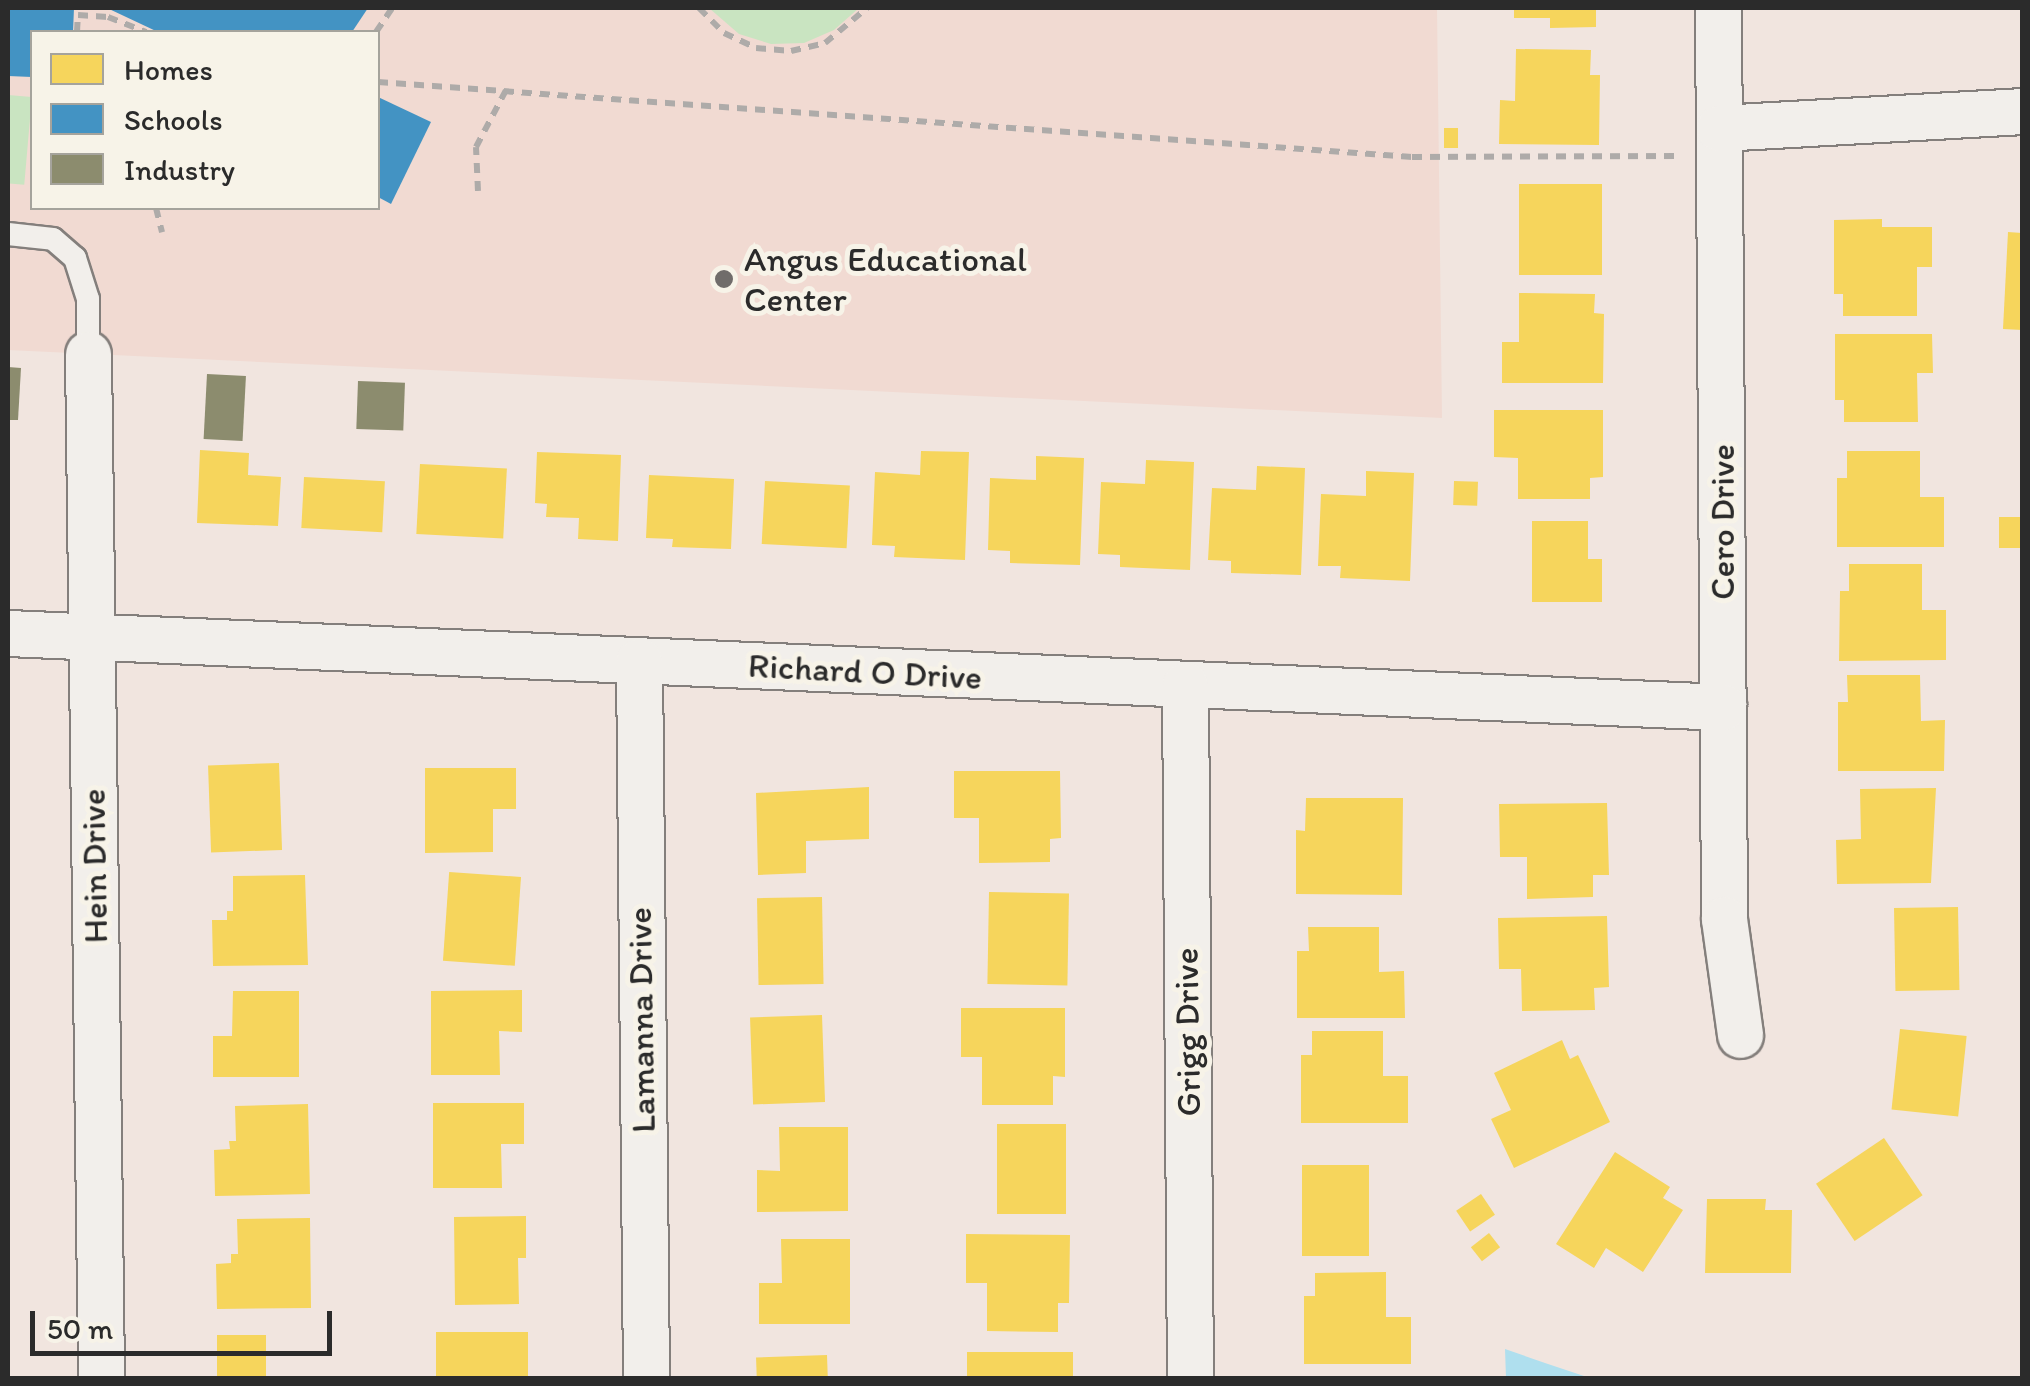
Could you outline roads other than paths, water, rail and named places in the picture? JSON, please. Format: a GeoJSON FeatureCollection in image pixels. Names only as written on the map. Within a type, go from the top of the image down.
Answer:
{"type":"FeatureCollection","features":[{"type":"Feature","properties":{"kind":"street","name":"Cero Drive"},"geometry":{"type":"LineString","coordinates":[[1718,8],[1705,142],[1723,707],[1724,920],[1740,1036]]}},
{"type":"Feature","properties":{"kind":"street"},"geometry":{"type":"LineString","coordinates":[[1705,142],[2022,111]]}},
{"type":"Feature","properties":{"kind":"street","name":"Hein Drive"},"geometry":{"type":"LineString","coordinates":[[88,354],[100,1378]]}},
{"type":"Feature","properties":{"kind":"street","name":"Richard O Drive"},"geometry":{"type":"LineString","coordinates":[[8,632],[1723,707]]}},
{"type":"Feature","properties":{"kind":"street","name":"Lamanna Drive"},"geometry":{"type":"LineString","coordinates":[[639,661],[646,1378]]}},
{"type":"Feature","properties":{"kind":"street","name":"Grigg Drive"},"geometry":{"type":"LineString","coordinates":[[1184,686],[1190,1378]]}},
{"type":"Feature","properties":{"kind":"lane"},"geometry":{"type":"LineString","coordinates":[[8,234],[38,235],[64,246],[75,258],[88,299],[88,354]]}},
{"type":"Feature","properties":{"kind":"water"},"geometry":{"type":"Polygon","coordinates":[[[1505,1349],[1545,1363],[1590,1378],[1506,1378],[1505,1349]]]}},
{"type":"Feature","properties":{"kind":"place","name":"Angus Educational Center"},"geometry":{"type":"Point","coordinates":[724,279]}}]}
